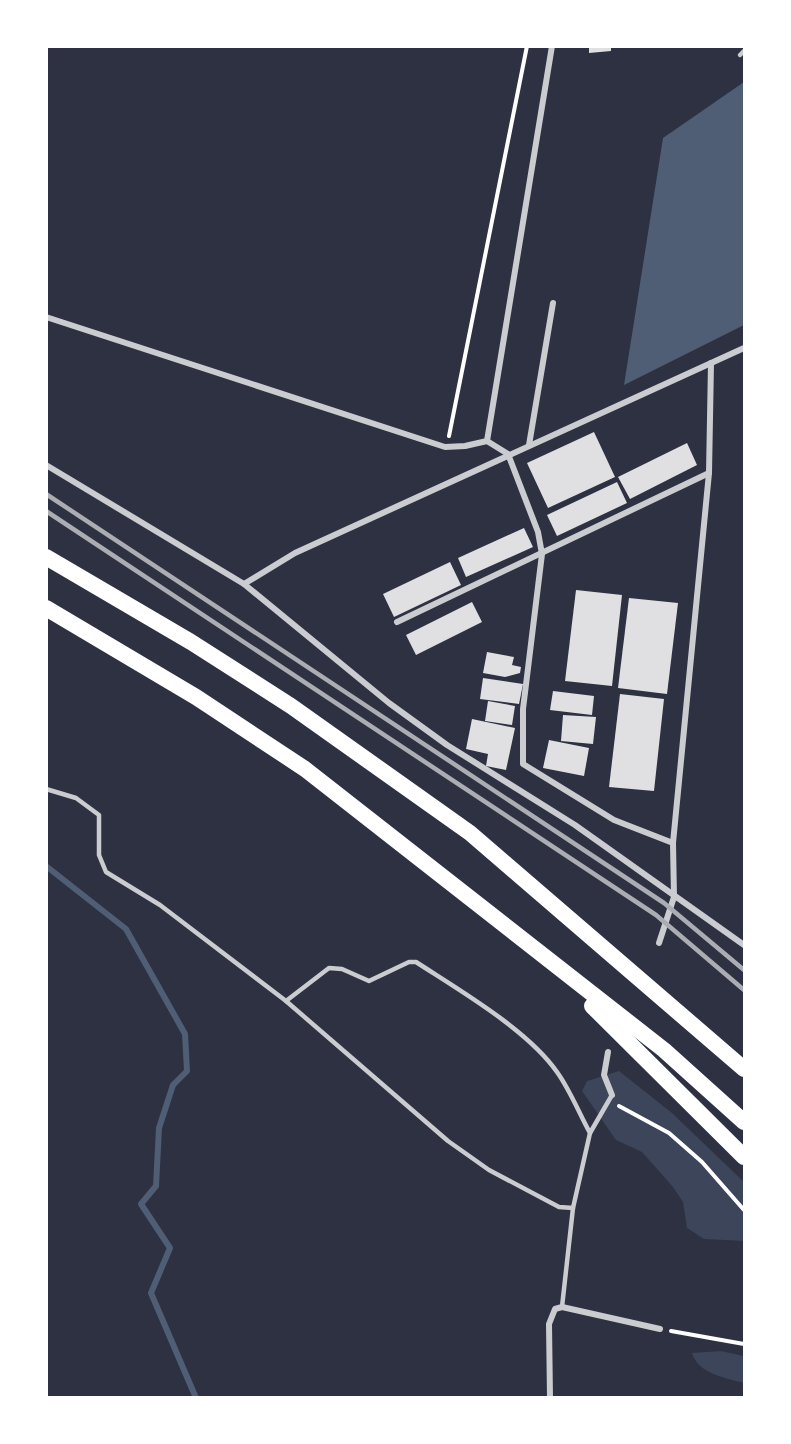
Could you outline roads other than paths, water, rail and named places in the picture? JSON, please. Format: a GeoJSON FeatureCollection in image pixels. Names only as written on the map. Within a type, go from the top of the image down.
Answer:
{"type":"FeatureCollection","features":[{"type":"Feature","properties":{"kind":"highway"},"geometry":{"type":"LineString","coordinates":[[46,557],[191,642],[271,694],[470,833],[744,1069]]}},
{"type":"Feature","properties":{"kind":"highway"},"geometry":{"type":"LineString","coordinates":[[46,608],[196,697],[305,769],[664,1050],[744,1122]]}},
{"type":"Feature","properties":{"kind":"highway"},"geometry":{"type":"LineString","coordinates":[[540,955],[744,1157]]}},
{"type":"Feature","properties":{"kind":"street"},"geometry":{"type":"LineString","coordinates":[[487,441],[552,46]]}},
{"type":"Feature","properties":{"kind":"street"},"geometry":{"type":"LineString","coordinates":[[529,445],[553,303]]}},
{"type":"Feature","properties":{"kind":"street"},"geometry":{"type":"LineString","coordinates":[[46,317],[446,447],[487,441],[508,454],[538,532],[542,554],[523,710],[523,765],[614,820],[673,843]]}},
{"type":"Feature","properties":{"kind":"street"},"geometry":{"type":"LineString","coordinates":[[244,584],[295,553],[744,348]]}},
{"type":"Feature","properties":{"kind":"street"},"geometry":{"type":"LineString","coordinates":[[659,943],[671,915],[674,897],[673,843],[709,473],[711,363]]}},
{"type":"Feature","properties":{"kind":"street"},"geometry":{"type":"LineString","coordinates":[[46,465],[244,584],[389,703],[437,738],[574,825],[744,945]]}},
{"type":"Feature","properties":{"kind":"street"},"geometry":{"type":"LineString","coordinates":[[397,622],[709,473]]}},
{"type":"Feature","properties":{"kind":"street"},"geometry":{"type":"LineString","coordinates":[[608,1052],[604,1075],[612,1095]]}},
{"type":"Feature","properties":{"kind":"street"},"geometry":{"type":"LineString","coordinates":[[550,1398],[549,1324],[555,1309],[562,1306],[660,1329]]}},
{"type":"Feature","properties":{"kind":"lane"},"geometry":{"type":"LineString","coordinates":[[740,55],[744,51]]}},
{"type":"Feature","properties":{"kind":"lane"},"geometry":{"type":"LineString","coordinates":[[46,789],[76,798],[99,815],[99,855],[106,872],[160,905],[286,1001],[456,1147],[489,1170],[559,1207],[573,1208]]}},
{"type":"Feature","properties":{"kind":"lane"},"geometry":{"type":"LineString","coordinates":[[286,1001],[329,968],[342,969],[369,981],[410,962],[416,962],[454,986],[537,1048],[558,1072],[590,1133]]}},
{"type":"Feature","properties":{"kind":"lane"},"geometry":{"type":"LineString","coordinates":[[562,1306],[573,1208],[590,1133],[612,1095]]}},
{"type":"Feature","properties":{"kind":"waterway"},"geometry":{"type":"LineString","coordinates":[[46,866],[126,929],[185,1034],[187,1071],[173,1085],[159,1128],[156,1186],[141,1204],[170,1248],[151,1293],[196,1398]]}},
{"type":"Feature","properties":{"kind":"railway"},"geometry":{"type":"LineString","coordinates":[[46,494],[664,903],[744,970]]}},
{"type":"Feature","properties":{"kind":"railway"},"geometry":{"type":"LineString","coordinates":[[46,511],[656,915],[744,990]]}}]}
